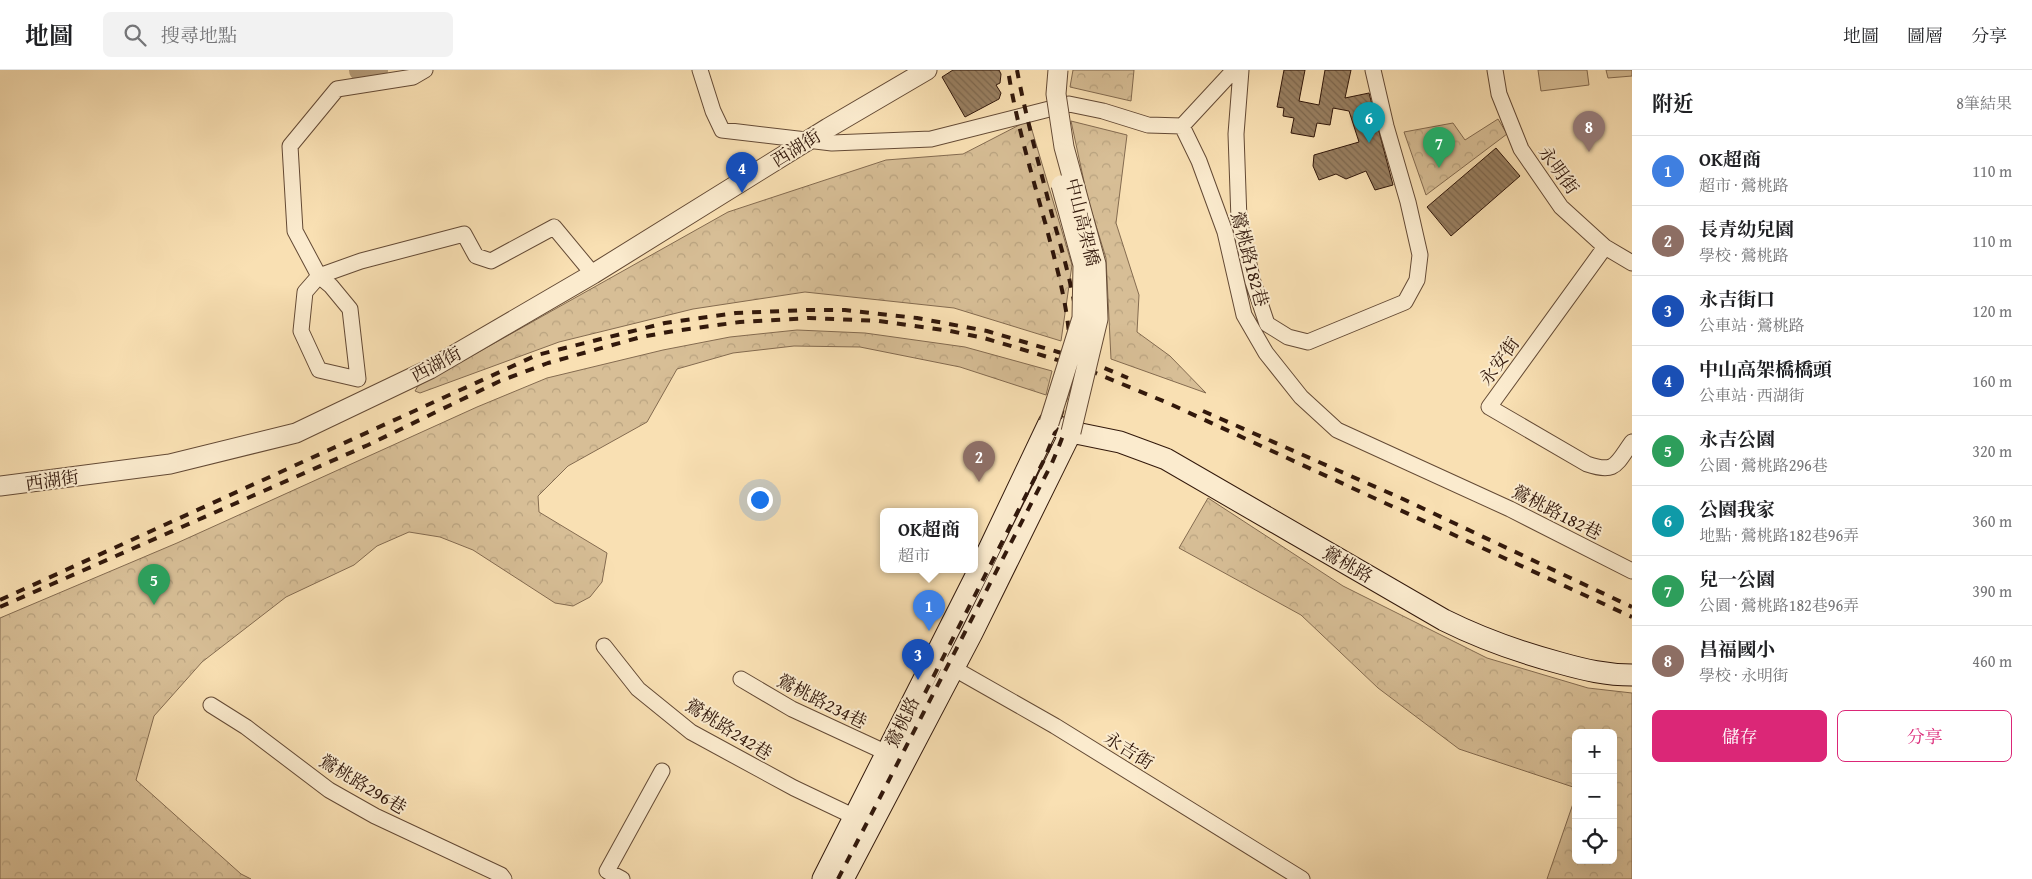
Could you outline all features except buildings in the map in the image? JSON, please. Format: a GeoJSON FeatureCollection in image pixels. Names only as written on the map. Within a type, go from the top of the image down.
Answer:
{"type":"FeatureCollection","features":[{"type":"Feature","properties":{"kind":"main road","name":"鶯桃路"},"geometry":{"type":"LineString","coordinates":[[843,879],[943,662],[1049,423],[1071,432],[1120,442],[1166,459],[1444,620],[1479,638],[1520,652],[1597,673],[1632,675]]}},
{"type":"Feature","properties":{"kind":"main road","name":"鶯桃路"},"geometry":{"type":"LineString","coordinates":[[823,879],[887,753],[943,662],[972,633],[1071,432]]}},
{"type":"Feature","properties":{"kind":"street"},"geometry":{"type":"LineString","coordinates":[[425,70],[413,77],[337,88],[290,146],[295,231],[319,276],[331,286],[350,309],[358,379],[318,370],[301,332],[305,292],[319,276],[361,261],[464,234],[476,256],[491,262],[554,227],[593,274]]}},
{"type":"Feature","properties":{"kind":"street"},"geometry":{"type":"LineString","coordinates":[[700,70],[713,111],[722,130],[842,142],[931,140],[1069,104],[1103,111],[1148,124],[1182,126],[1234,70]]}},
{"type":"Feature","properties":{"kind":"street","name":"西湖街"},"geometry":{"type":"LineString","coordinates":[[0,486],[170,464],[296,433],[430,369],[593,274],[828,128],[927,70]]}},
{"type":"Feature","properties":{"kind":"street","name":"中山高架橋"},"geometry":{"type":"LineString","coordinates":[[1048,70],[1046,99],[1052,150],[1083,265],[1082,318],[1049,423]]}},
{"type":"Feature","properties":{"kind":"street","name":"中山高架橋"},"geometry":{"type":"LineString","coordinates":[[1058,70],[1056,94],[1064,147],[1096,264],[1098,319],[1071,432]]}},
{"type":"Feature","properties":{"kind":"street"},"geometry":{"type":"LineString","coordinates":[[1241,70],[1236,134],[1239,220],[1254,282],[1267,324],[1288,337],[1308,342],[1405,302],[1417,280],[1420,255],[1408,202],[1372,70]]}},
{"type":"Feature","properties":{"kind":"street","name":"永明街"},"geometry":{"type":"LineString","coordinates":[[1495,70],[1499,94],[1521,150],[1561,207],[1605,247],[1632,263]]}},
{"type":"Feature","properties":{"kind":"street","name":"鶯桃路182巷"},"geometry":{"type":"LineString","coordinates":[[1182,126],[1199,161],[1225,232],[1244,315],[1266,353],[1300,397],[1337,430],[1510,509],[1632,571]]}},
{"type":"Feature","properties":{"kind":"street","name":"永安街"},"geometry":{"type":"LineString","coordinates":[[1605,247],[1489,407],[1587,464],[1598,468],[1610,468],[1615,465],[1632,442]]}},
{"type":"Feature","properties":{"kind":"street","name":"鶯桃路242巷"},"geometry":{"type":"LineString","coordinates":[[604,646],[638,689],[691,732],[794,788],[855,817]]}},
{"type":"Feature","properties":{"kind":"street","name":"永吉街"},"geometry":{"type":"LineString","coordinates":[[943,662],[1070,735],[1302,879]]}},
{"type":"Feature","properties":{"kind":"street","name":"鶯桃路234巷"},"geometry":{"type":"LineString","coordinates":[[741,679],[792,709],[887,753]]}},
{"type":"Feature","properties":{"kind":"street","name":"鶯桃路296巷"},"geometry":{"type":"LineString","coordinates":[[211,705],[246,727],[329,790],[375,816],[504,879]]}},
{"type":"Feature","properties":{"kind":"street"},"geometry":{"type":"LineString","coordinates":[[622,879],[607,871],[662,771]]}},
{"type":"Feature","properties":{"kind":"green space"},"geometry":{"type":"Polygon","coordinates":[[[1073,70],[1134,70],[1131,101],[1070,87],[1073,70]]]}},
{"type":"Feature","properties":{"kind":"green space"},"geometry":{"type":"Polygon","coordinates":[[[1538,70],[1587,70],[1589,85],[1541,91],[1538,70]]]}},
{"type":"Feature","properties":{"kind":"green space"},"geometry":{"type":"Polygon","coordinates":[[[1606,70],[1632,70],[1632,76],[1608,78],[1606,70]]]}},
{"type":"Feature","properties":{"kind":"green space"},"geometry":{"type":"Polygon","coordinates":[[[1498,119],[1507,134],[1426,195],[1404,132],[1453,123],[1465,140],[1498,119]]]}},
{"type":"Feature","properties":{"kind":"green space"},"geometry":{"type":"Polygon","coordinates":[[[1029,120],[1072,265],[1061,341],[954,308],[805,292],[693,309],[559,342],[420,393],[415,391],[418,386],[728,212],[886,160],[963,154],[1029,120]]]}},
{"type":"Feature","properties":{"kind":"green space"},"geometry":{"type":"Polygon","coordinates":[[[1071,121],[1127,135],[1116,223],[1139,295],[1137,332],[1170,356],[1206,393],[1111,359],[1106,258],[1088,200],[1071,121]]]}},
{"type":"Feature","properties":{"kind":"green space"},"geometry":{"type":"Polygon","coordinates":[[[797,330],[865,333],[965,347],[1052,371],[1046,395],[960,367],[860,347],[794,346],[733,353],[677,369],[647,422],[568,466],[538,496],[539,512],[607,553],[602,582],[590,597],[573,606],[555,603],[473,550],[440,537],[409,532],[377,546],[354,565],[286,597],[202,662],[154,716],[136,780],[241,874],[251,879],[0,879],[0,618],[177,543],[477,407],[547,378],[663,350],[730,337],[797,330]]]}},
{"type":"Feature","properties":{"kind":"green space"},"geometry":{"type":"Polygon","coordinates":[[[1208,498],[1343,586],[1487,658],[1588,688],[1632,693],[1632,879],[1547,879],[1572,807],[1572,864],[1617,864],[1617,729],[1572,729],[1572,787],[1459,749],[1378,688],[1301,615],[1179,548],[1208,498]]]}},
{"type":"Feature","properties":{"kind":"waterway"},"geometry":{"type":"LineString","coordinates":[[361,70],[372,72],[376,70]]}},
{"type":"Feature","properties":{"kind":"railway"},"geometry":{"type":"LineString","coordinates":[[925,693],[1044,460],[1060,419],[1068,387],[1070,342],[1066,308],[1021,135],[1008,70]]}},
{"type":"Feature","properties":{"kind":"railway"},"geometry":{"type":"LineString","coordinates":[[838,879],[1052,463],[1073,404],[1079,362],[1077,318],[1063,253],[1024,106],[1017,70]]}},
{"type":"Feature","properties":{"kind":"railway"},"geometry":{"type":"LineString","coordinates":[[0,600],[537,355],[665,323],[736,313],[809,310],[845,310],[917,318],[987,331],[1085,360],[1128,378]]}},
{"type":"Feature","properties":{"kind":"railway"},"geometry":{"type":"LineString","coordinates":[[0,607],[368,445],[500,381],[548,363],[641,337],[674,331],[740,322],[809,318],[879,321],[950,331],[984,338],[1081,367],[1168,403],[1632,617]]}},
{"type":"Feature","properties":{"kind":"railway"},"geometry":{"type":"LineString","coordinates":[[1203,411],[1403,499],[1632,607]]}},
{"type":"Feature","properties":{"kind":"place","name":"公園我家"},"geometry":{"type":"Point","coordinates":[1369,143]}},
{"type":"Feature","properties":{"kind":"place","name":"昌福國小"},"geometry":{"type":"Point","coordinates":[1589,152]}},
{"type":"Feature","properties":{"kind":"place","name":"兒一公園"},"geometry":{"type":"Point","coordinates":[1439,168]}},
{"type":"Feature","properties":{"kind":"place","name":"中山高架橋橋頭"},"geometry":{"type":"Point","coordinates":[742,193]}},
{"type":"Feature","properties":{"kind":"place","name":"長青幼兒園"},"geometry":{"type":"Point","coordinates":[979,482]}},
{"type":"Feature","properties":{"kind":"place","name":"永吉公園"},"geometry":{"type":"Point","coordinates":[154,605]}},
{"type":"Feature","properties":{"kind":"place","name":"OK超商"},"geometry":{"type":"Point","coordinates":[929,631]}},
{"type":"Feature","properties":{"kind":"place","name":"永吉街口"},"geometry":{"type":"Point","coordinates":[918,680]}}]}
